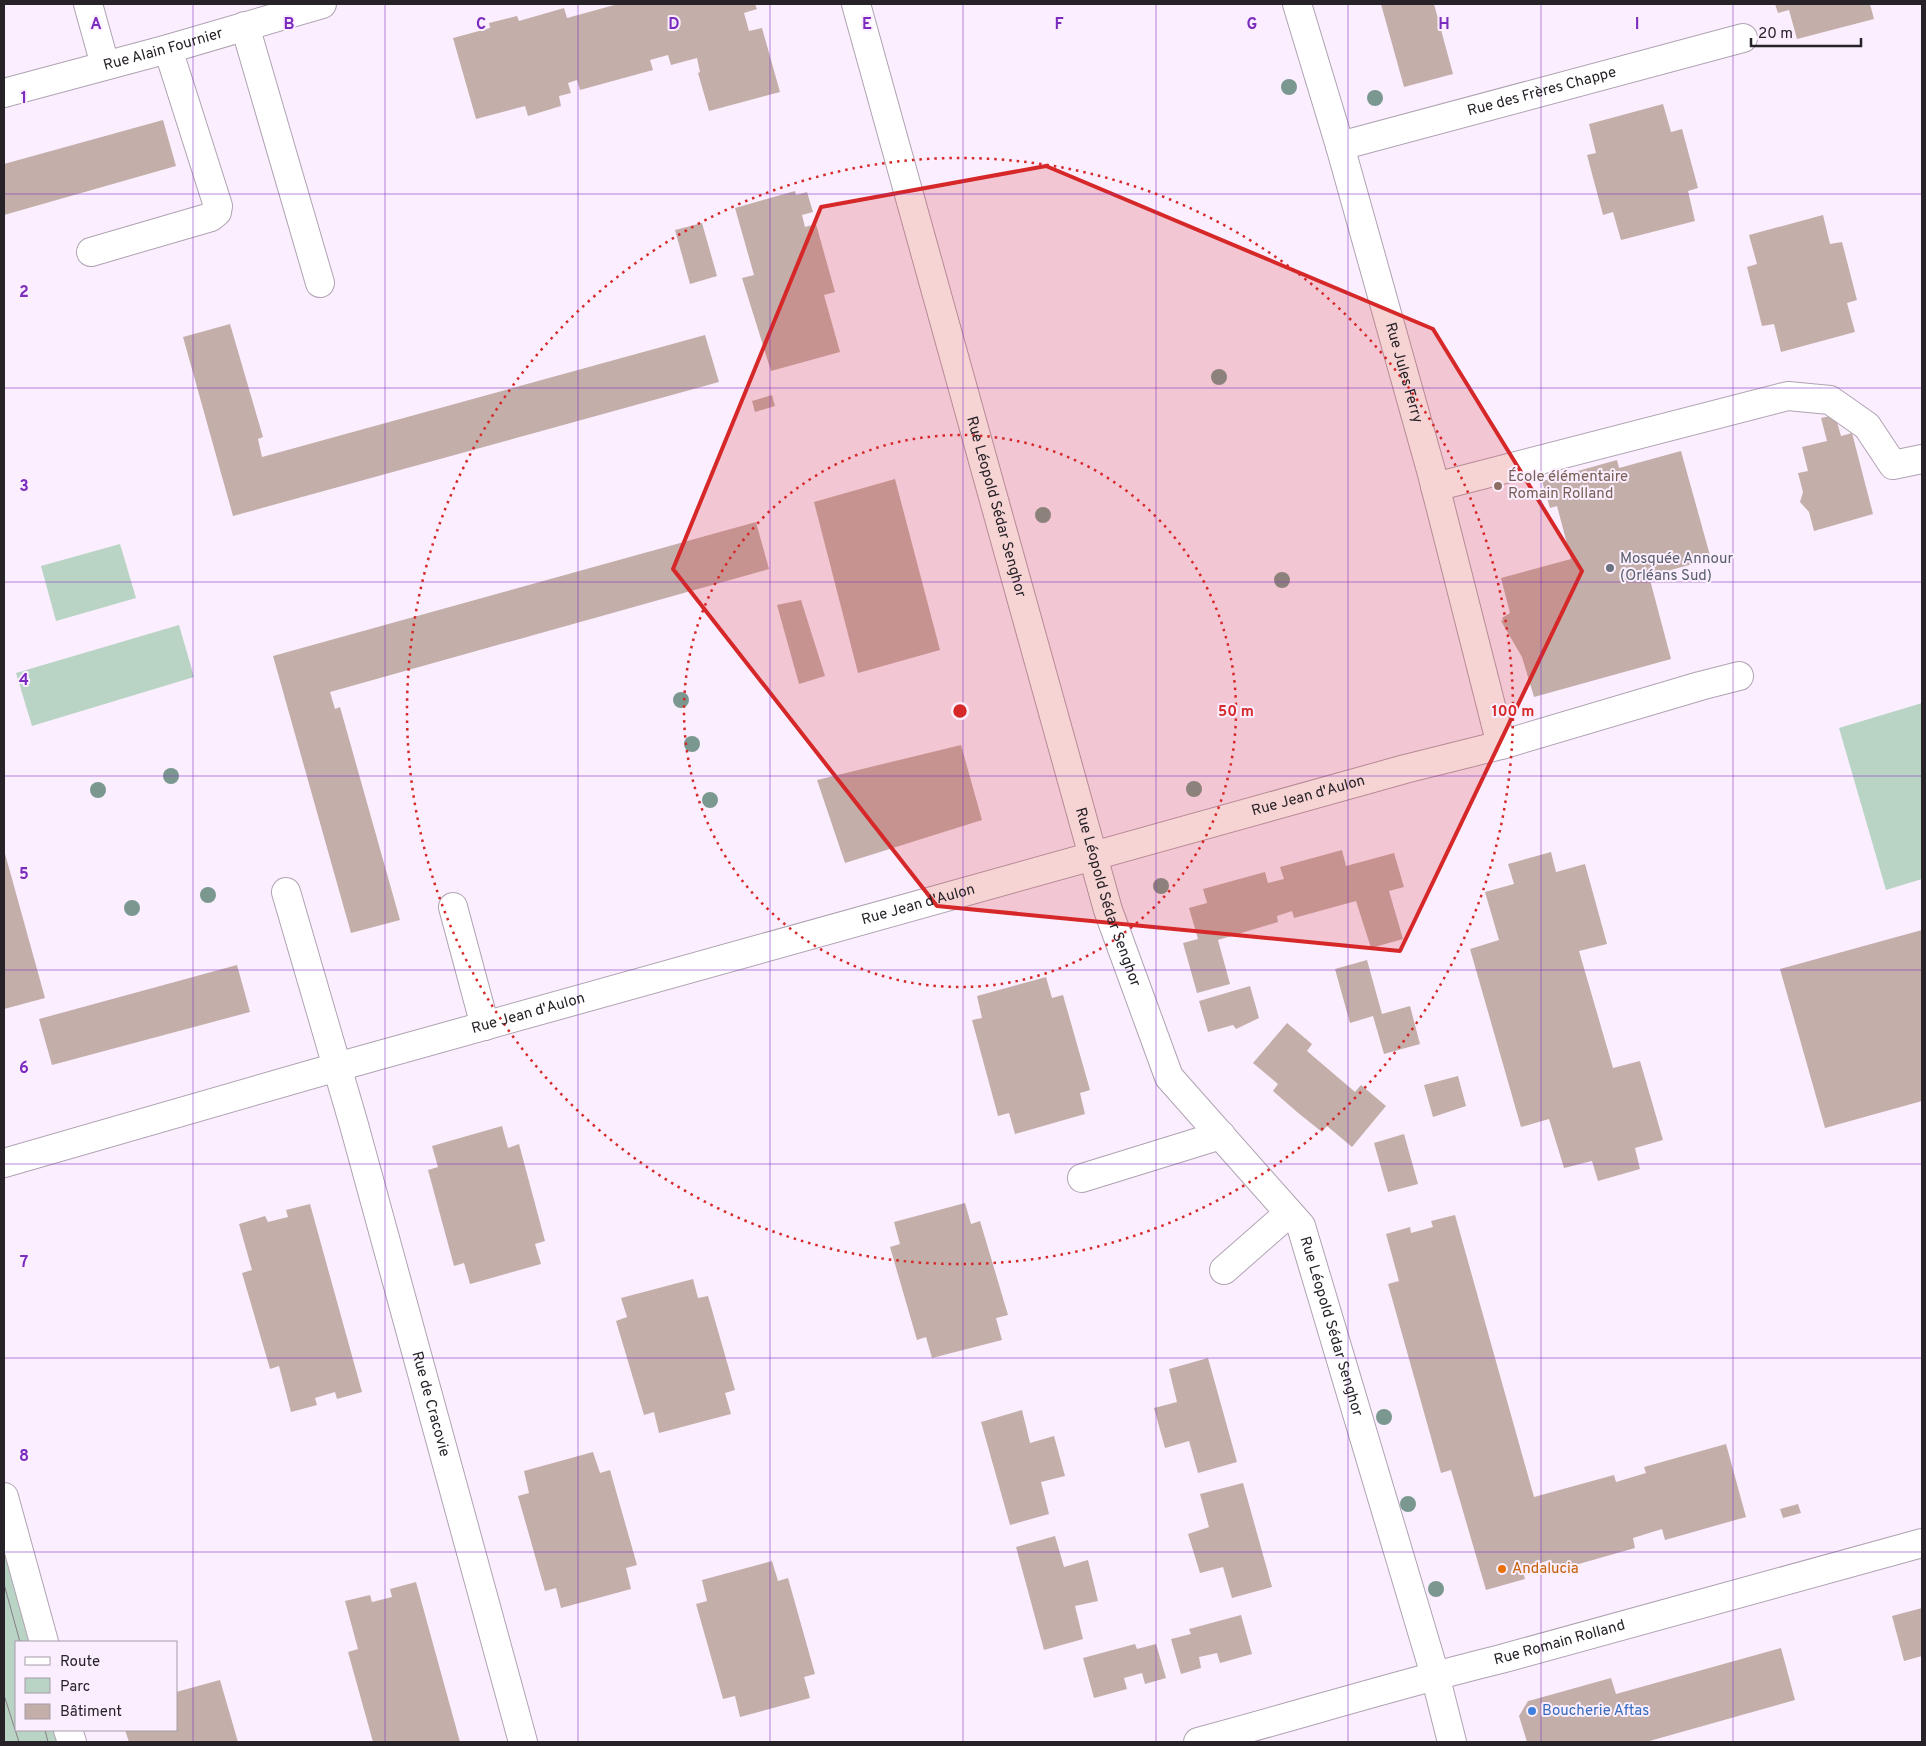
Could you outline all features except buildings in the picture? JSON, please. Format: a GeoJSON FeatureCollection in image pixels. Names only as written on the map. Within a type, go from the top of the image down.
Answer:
{"type":"FeatureCollection","features":[{"type":"Feature","properties":{"kind":"street"},"geometry":{"type":"LineString","coordinates":[[88,4],[105,65]]}},
{"type":"Feature","properties":{"kind":"street","name":"Rue Alain Fournier"},"geometry":{"type":"LineString","coordinates":[[4,93],[168,49],[322,4]]}},
{"type":"Feature","properties":{"kind":"street","name":"Rue Léopold Sédar Senghor"},"geometry":{"type":"LineString","coordinates":[[856,4],[1108,910],[1169,1077],[1301,1226],[1435,1675],[1452,1742]]}},
{"type":"Feature","properties":{"kind":"street","name":"Rue Jules Ferry"},"geometry":{"type":"LineString","coordinates":[[1297,4],[1340,146],[1435,487],[1501,745]]}},
{"type":"Feature","properties":{"kind":"street"},"geometry":{"type":"LineString","coordinates":[[245,26],[320,283]]}},
{"type":"Feature","properties":{"kind":"street","name":"Rue des Frères Chappe"},"geometry":{"type":"LineString","coordinates":[[1340,146],[1743,38]]}},
{"type":"Feature","properties":{"kind":"street"},"geometry":{"type":"LineString","coordinates":[[91,252],[212,217],[217,212],[218,206],[168,49]]}},
{"type":"Feature","properties":{"kind":"street"},"geometry":{"type":"LineString","coordinates":[[1435,487],[1788,396],[1830,400],[1866,426],[1893,465],[1922,459]]}},
{"type":"Feature","properties":{"kind":"street","name":"Rue Jean d'Aulon"},"geometry":{"type":"LineString","coordinates":[[4,1163],[485,1026],[1405,769],[1501,745],[1739,676]]}},
{"type":"Feature","properties":{"kind":"street","name":"Rue de Cracovie"},"geometry":{"type":"LineString","coordinates":[[286,892],[337,1068],[523,1742]]}},
{"type":"Feature","properties":{"kind":"street"},"geometry":{"type":"LineString","coordinates":[[453,907],[485,1026]]}},
{"type":"Feature","properties":{"kind":"street"},"geometry":{"type":"LineString","coordinates":[[1082,1178],[1221,1136]]}},
{"type":"Feature","properties":{"kind":"street"},"geometry":{"type":"LineString","coordinates":[[1224,1270],[1289,1213]]}},
{"type":"Feature","properties":{"kind":"street"},"geometry":{"type":"LineString","coordinates":[[4,1497],[44,1641]]}},
{"type":"Feature","properties":{"kind":"street","name":"Rue Romain Rolland"},"geometry":{"type":"LineString","coordinates":[[1198,1742],[1305,1714],[1435,1675],[1922,1544]]}},
{"type":"Feature","properties":{"kind":"highlighted area"},"geometry":{"type":"Polygon","coordinates":[[[1046,166],[1433,329],[1582,571],[1400,951],[937,906],[673,569],[821,207],[1046,166]]]}},
{"type":"Feature","properties":{"kind":"green space"},"geometry":{"type":"Polygon","coordinates":[[[120,544],[136,598],[56,621],[41,566],[120,544]]]}},
{"type":"Feature","properties":{"kind":"green space"},"geometry":{"type":"Polygon","coordinates":[[[179,625],[194,677],[32,726],[16,673],[179,625]]]}},
{"type":"Feature","properties":{"kind":"green space"},"geometry":{"type":"Polygon","coordinates":[[[1922,703],[1922,879],[1886,890],[1839,728],[1922,703]]]}},
{"type":"Feature","properties":{"kind":"green space"},"geometry":{"type":"Polygon","coordinates":[[[4,1552],[29,1641],[15,1641],[15,1731],[54,1731],[57,1742],[5,1742],[4,1552]]]}},
{"type":"Feature","properties":{"kind":"tram line"},"geometry":{"type":"LineString","coordinates":[[4,1584],[20,1641]]}},
{"type":"Feature","properties":{"kind":"tram line"},"geometry":{"type":"LineString","coordinates":[[4,1695],[15,1729]]}},
{"type":"Feature","properties":{"kind":"tram line"},"geometry":{"type":"LineString","coordinates":[[15,1731],[19,1742]]}},
{"type":"Feature","properties":{"kind":"tram line"},"geometry":{"type":"LineString","coordinates":[[45,1731],[48,1742]]}},
{"type":"Feature","properties":{"kind":"place","name":"École élémentaire Romain Rolland"},"geometry":{"type":"Point","coordinates":[1498,486]}},
{"type":"Feature","properties":{"kind":"place","name":"Mosquée Annour (Orléans Sud)"},"geometry":{"type":"Point","coordinates":[1610,568]}},
{"type":"Feature","properties":{"kind":"place","name":"Andalucia"},"geometry":{"type":"Point","coordinates":[1502,1569]}},
{"type":"Feature","properties":{"kind":"place","name":"Boucherie Aftas"},"geometry":{"type":"Point","coordinates":[1532,1711]}}]}
